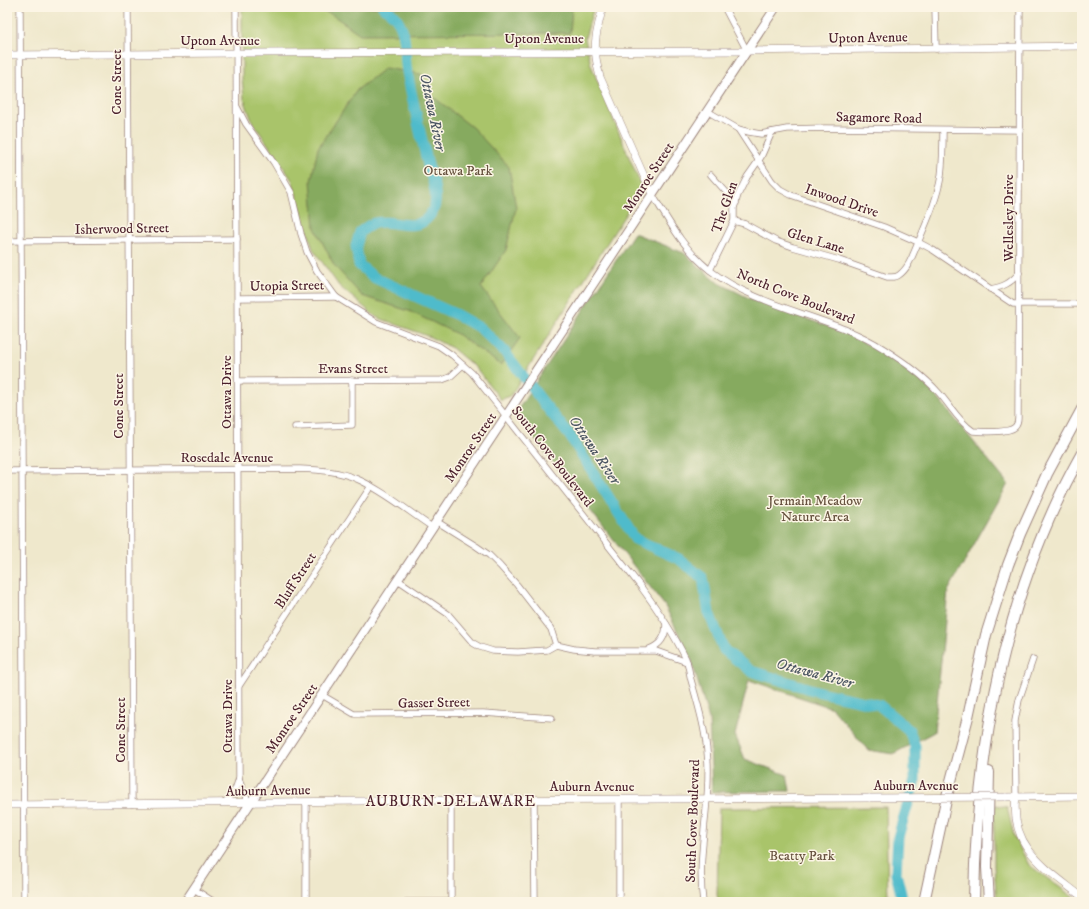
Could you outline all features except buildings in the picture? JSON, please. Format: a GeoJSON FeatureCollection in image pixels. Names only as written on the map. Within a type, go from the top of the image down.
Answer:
{"type":"FeatureCollection","features":[{"type":"Feature","properties":{"kind":"highway"},"geometry":{"type":"LineString","coordinates":[[925,899],[947,796],[968,717],[986,635],[1008,565],[1047,474],[1082,409]]}},
{"type":"Feature","properties":{"kind":"highway"},"geometry":{"type":"LineString","coordinates":[[974,902],[976,823],[991,718],[1001,664],[1010,628],[1026,577],[1046,526],[1082,453]]}},
{"type":"Feature","properties":{"kind":"highway"},"geometry":{"type":"LineString","coordinates":[[989,902],[987,832],[991,718]]}},
{"type":"Feature","properties":{"kind":"main road","name":"Monroe Street"},"geometry":{"type":"LineString","coordinates":[[185,902],[776,7]]}},
{"type":"Feature","properties":{"kind":"street"},"geometry":{"type":"LineString","coordinates":[[20,7],[24,902]]}},
{"type":"Feature","properties":{"kind":"street","name":"Cone Street"},"geometry":{"type":"LineString","coordinates":[[128,7],[132,804]]}},
{"type":"Feature","properties":{"kind":"street","name":"Ottawa Drive"},"geometry":{"type":"LineString","coordinates":[[236,7],[239,778],[243,792],[250,803]]}},
{"type":"Feature","properties":{"kind":"street","name":"North Cove Boulevard"},"geometry":{"type":"LineString","coordinates":[[603,7],[595,39],[594,51],[600,77],[652,194],[676,233],[691,251],[710,270],[732,285],[787,309],[865,338],[883,348],[914,369],[938,392],[963,421],[973,430],[1009,430],[1015,428]]}},
{"type":"Feature","properties":{"kind":"street"},"geometry":{"type":"LineString","coordinates":[[724,7],[747,51]]}},
{"type":"Feature","properties":{"kind":"street"},"geometry":{"type":"LineString","coordinates":[[935,7],[936,48]]}},
{"type":"Feature","properties":{"kind":"street","name":"Wellesley Drive"},"geometry":{"type":"LineString","coordinates":[[1015,428],[1018,424],[1020,7]]}},
{"type":"Feature","properties":{"kind":"street","name":"Upton Avenue"},"geometry":{"type":"LineString","coordinates":[[7,55],[747,51],[1082,46]]}},
{"type":"Feature","properties":{"kind":"street","name":"South Cove Boulevard"},"geometry":{"type":"LineString","coordinates":[[237,108],[246,124],[274,163],[291,192],[307,252],[336,297],[376,322],[439,346],[463,365],[480,383],[641,587],[666,624],[687,662],[699,704],[705,734],[708,776],[702,881],[703,902]]}},
{"type":"Feature","properties":{"kind":"street","name":"Inwood Drive"},"geometry":{"type":"LineString","coordinates":[[707,111],[738,129],[772,181],[780,189],[791,195],[884,227],[918,242],[933,250],[1013,304],[1082,304]]}},
{"type":"Feature","properties":{"kind":"street","name":"Sagamore Road"},"geometry":{"type":"LineString","coordinates":[[738,129],[761,134],[787,130],[825,128],[1020,130]]}},
{"type":"Feature","properties":{"kind":"street"},"geometry":{"type":"LineString","coordinates":[[918,242],[929,220],[941,177],[943,130]]}},
{"type":"Feature","properties":{"kind":"street","name":"The Glen"},"geometry":{"type":"LineString","coordinates":[[710,270],[734,221],[738,195],[772,132]]}},
{"type":"Feature","properties":{"kind":"street"},"geometry":{"type":"LineString","coordinates":[[711,175],[736,203]]}},
{"type":"Feature","properties":{"kind":"street","name":"Glen Lane"},"geometry":{"type":"LineString","coordinates":[[734,221],[745,224],[776,241],[839,260],[887,277],[898,276],[903,271],[911,259],[918,242]]}},
{"type":"Feature","properties":{"kind":"street","name":"Isherwood Street"},"geometry":{"type":"LineString","coordinates":[[7,241],[237,239]]}},
{"type":"Feature","properties":{"kind":"street"},"geometry":{"type":"LineString","coordinates":[[990,289],[1007,284],[1013,280],[1019,272]]}},
{"type":"Feature","properties":{"kind":"street","name":"Utopia Street"},"geometry":{"type":"LineString","coordinates":[[238,298],[336,297]]}},
{"type":"Feature","properties":{"kind":"street","name":"Evans Street"},"geometry":{"type":"LineString","coordinates":[[238,380],[442,380],[450,377],[463,365]]}},
{"type":"Feature","properties":{"kind":"street"},"geometry":{"type":"LineString","coordinates":[[295,427],[352,424],[352,380]]}},
{"type":"Feature","properties":{"kind":"street","name":"Rosedale Avenue"},"geometry":{"type":"LineString","coordinates":[[7,471],[300,469],[327,470],[356,479],[371,486],[434,524],[476,546],[489,555],[517,585],[551,629],[556,645]]}},
{"type":"Feature","properties":{"kind":"street","name":"Bluff Street"},"geometry":{"type":"LineString","coordinates":[[239,686],[371,486]]}},
{"type":"Feature","properties":{"kind":"street"},"geometry":{"type":"LineString","coordinates":[[398,580],[448,614],[473,643],[493,651],[518,652],[547,650],[556,645],[574,649],[595,651],[656,651],[687,662]]}},
{"type":"Feature","properties":{"kind":"street"},"geometry":{"type":"LineString","coordinates":[[645,651],[654,648],[659,644],[666,632],[666,624]]}},
{"type":"Feature","properties":{"kind":"street"},"geometry":{"type":"LineString","coordinates":[[1033,659],[1019,700],[1015,721],[1017,823],[1025,846],[1037,860],[1082,897]]}},
{"type":"Feature","properties":{"kind":"street","name":"Gasser Street"},"geometry":{"type":"LineString","coordinates":[[322,695],[354,714],[482,713],[552,718]]}},
{"type":"Feature","properties":{"kind":"street","name":"Ottawa Drive"},"geometry":{"type":"LineString","coordinates":[[222,804],[235,791],[239,778]]}},
{"type":"Feature","properties":{"kind":"street","name":"Auburn Avenue"},"geometry":{"type":"LineString","coordinates":[[7,805],[222,804],[451,800],[1082,796]]}},
{"type":"Feature","properties":{"kind":"street"},"geometry":{"type":"LineString","coordinates":[[619,799],[619,902]]}},
{"type":"Feature","properties":{"kind":"street"},"geometry":{"type":"LineString","coordinates":[[406,902],[451,902],[451,800]]}},
{"type":"Feature","properties":{"kind":"street"},"geometry":{"type":"LineString","coordinates":[[534,800],[535,902]]}},
{"type":"Feature","properties":{"kind":"street"},"geometry":{"type":"LineString","coordinates":[[306,803],[306,902]]}},
{"type":"Feature","properties":{"kind":"street"},"geometry":{"type":"LineString","coordinates":[[194,889],[214,902]]}},
{"type":"Feature","properties":{"kind":"green space","name":"Ottawa Park"},"geometry":{"type":"Polygon","coordinates":[[[242,7],[594,7],[585,38],[591,65],[642,188],[511,395],[501,400],[476,368],[452,348],[430,337],[376,317],[339,286],[313,249],[292,180],[252,121],[244,99],[242,79],[242,7]]]}},
{"type":"Feature","properties":{"kind":"green space"},"geometry":{"type":"Polygon","coordinates":[[[309,7],[572,7],[570,33],[360,34],[331,14],[309,7]]]}},
{"type":"Feature","properties":{"kind":"green space"},"geometry":{"type":"Polygon","coordinates":[[[385,68],[421,74],[431,95],[473,128],[509,167],[516,208],[506,250],[481,287],[520,338],[501,365],[457,334],[409,311],[362,296],[334,265],[315,228],[311,181],[318,148],[357,90],[385,68]]]}},
{"type":"Feature","properties":{"kind":"green space","name":"Jermain Meadow Nature Area"},"geometry":{"type":"Polygon","coordinates":[[[634,233],[684,253],[717,282],[749,298],[843,332],[880,351],[913,372],[937,397],[1008,484],[948,591],[934,732],[893,754],[868,750],[832,708],[749,680],[735,735],[745,759],[787,775],[790,791],[712,792],[709,719],[691,659],[665,606],[515,414],[634,233]]]}},
{"type":"Feature","properties":{"kind":"green space"},"geometry":{"type":"Polygon","coordinates":[[[995,805],[1007,807],[1014,836],[1029,865],[1080,902],[997,902],[994,867],[995,805]]]}},
{"type":"Feature","properties":{"kind":"green space","name":"Beatty Park"},"geometry":{"type":"Polygon","coordinates":[[[886,807],[888,902],[719,902],[717,895],[719,808],[886,807]]]}},
{"type":"Feature","properties":{"kind":"waterway","name":"Ottawa River"},"geometry":{"type":"LineString","coordinates":[[383,7],[397,19],[404,34],[406,66],[409,83],[429,169],[434,184],[435,206],[427,218],[421,223],[406,225],[383,222],[369,225],[360,232],[356,246],[359,265],[375,278],[457,315],[480,328],[504,351],[570,436],[635,539],[679,559],[703,578],[709,613],[724,650],[751,671],[820,692],[879,705],[909,730],[915,746],[915,780],[898,837],[896,873],[903,902]]}},
{"type":"Feature","properties":{"kind":"district","name":"AUBURN-DELAWARE"},"geometry":{"type":"Point","coordinates":[451,801]}}]}
